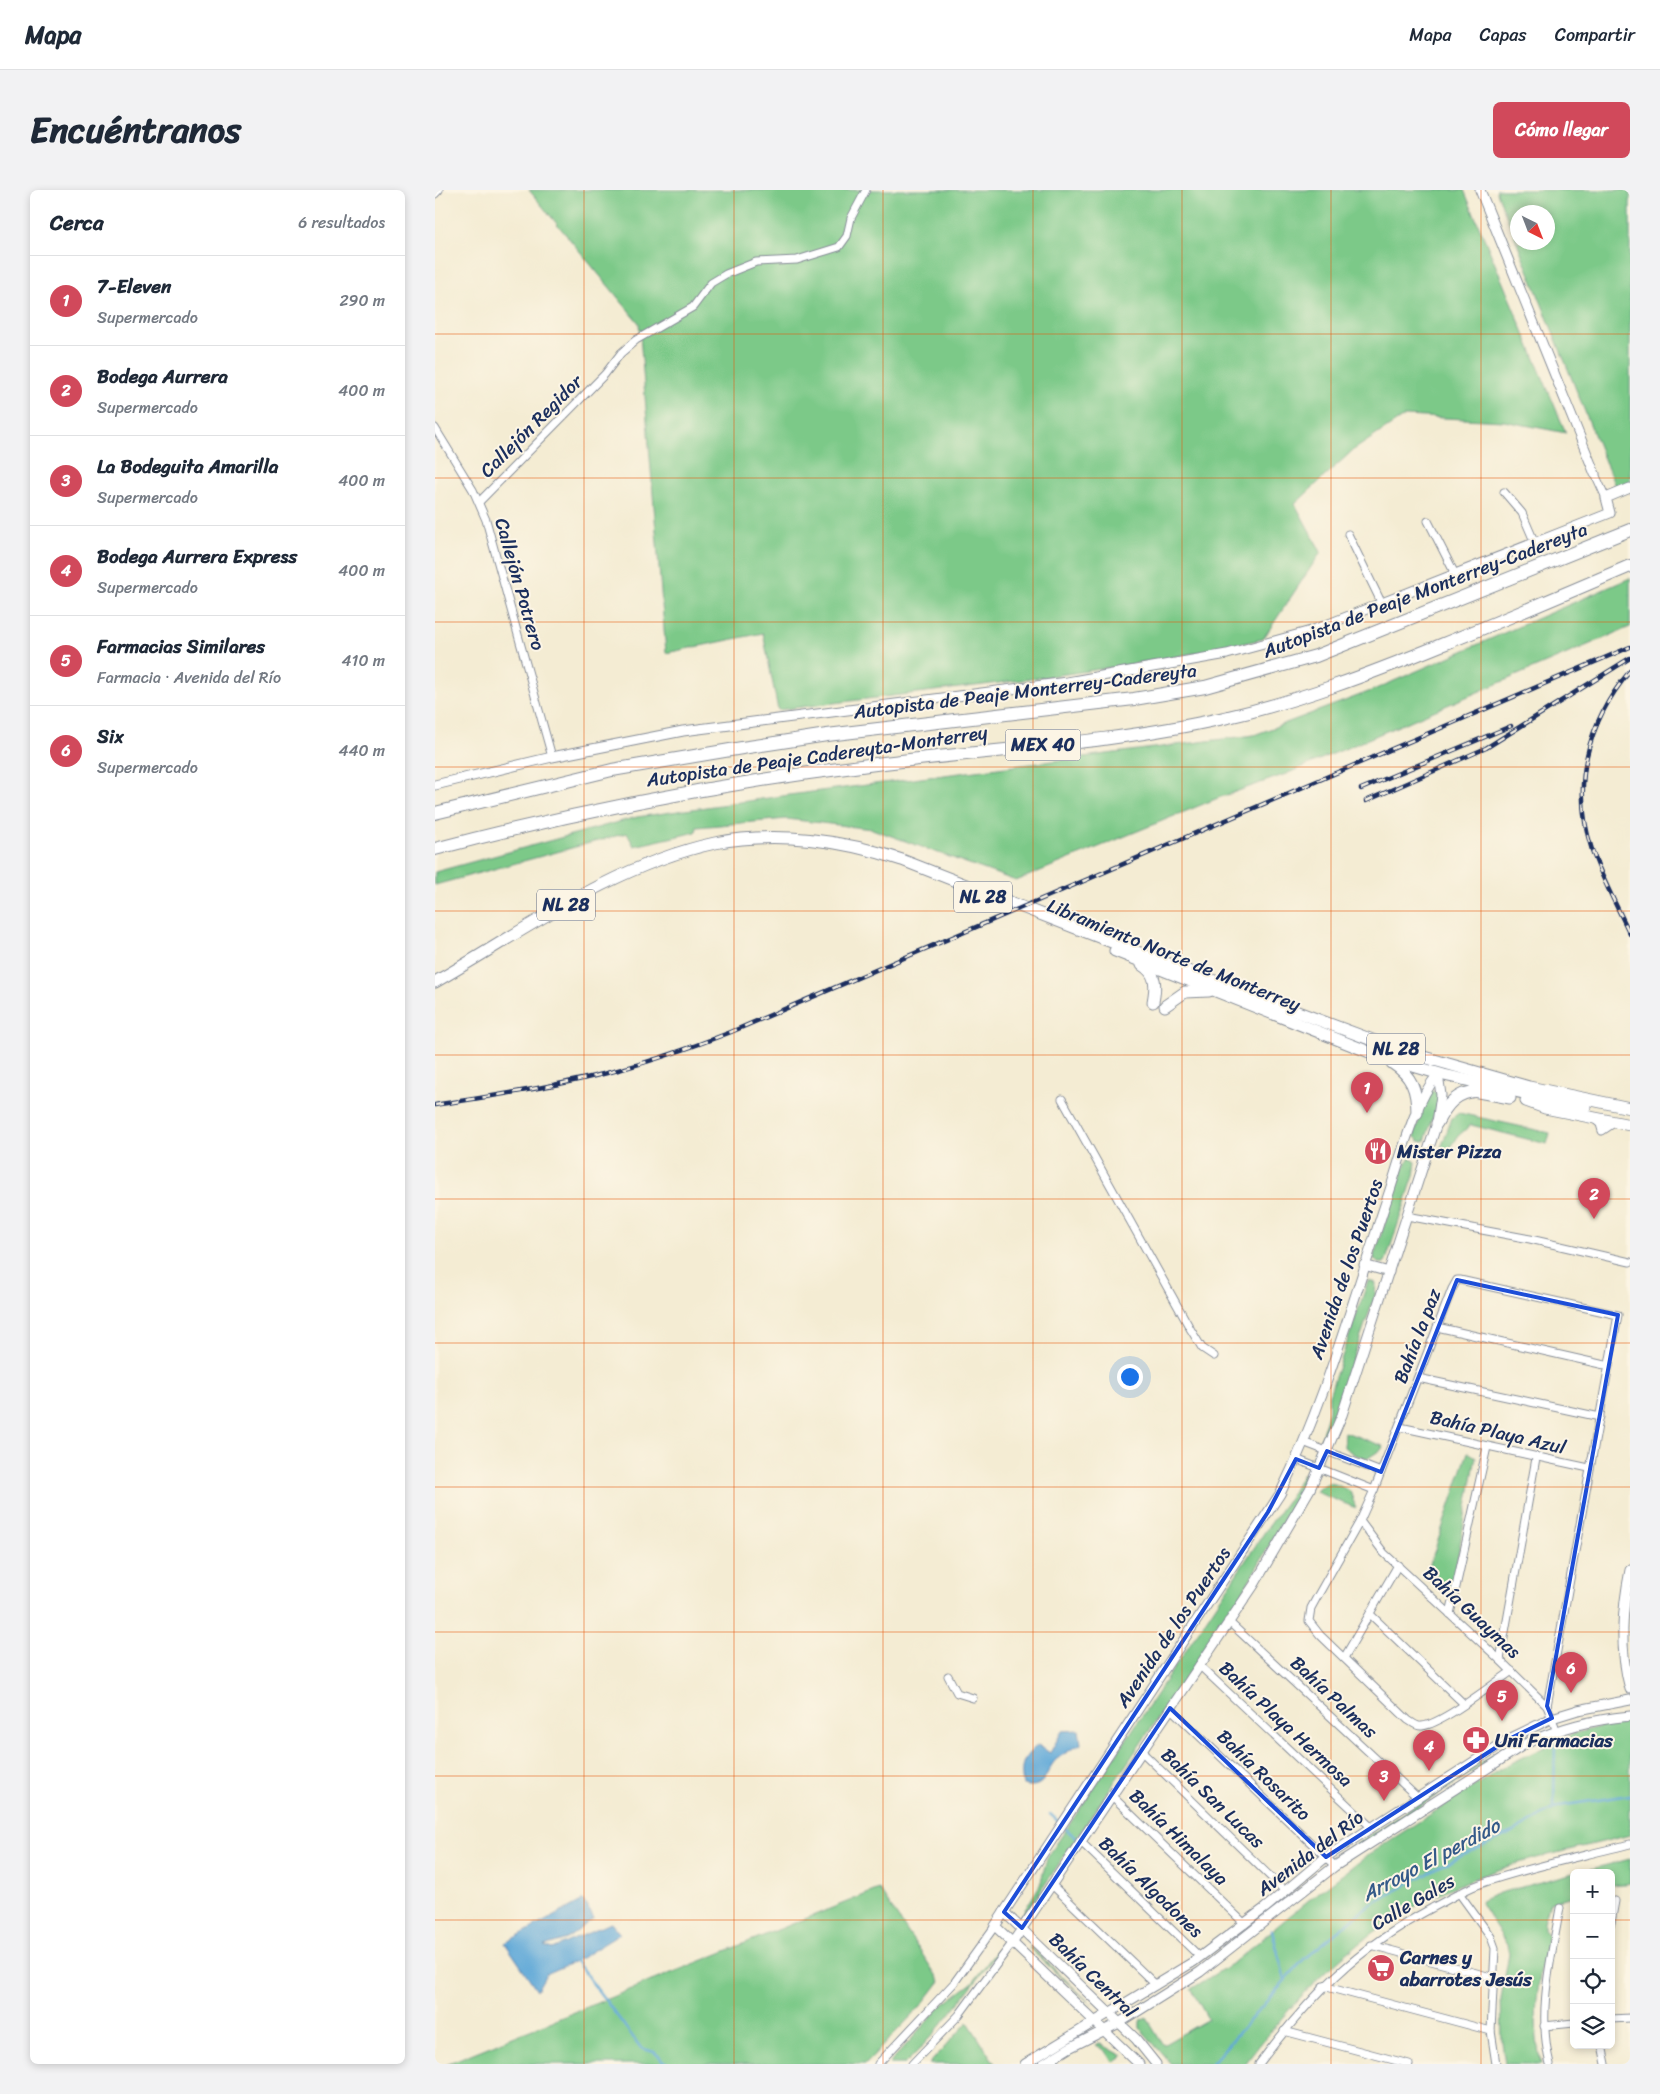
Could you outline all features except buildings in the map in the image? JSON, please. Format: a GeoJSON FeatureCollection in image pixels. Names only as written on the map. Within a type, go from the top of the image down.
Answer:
{"type":"FeatureCollection","features":[{"type":"Feature","properties":{"kind":"highway","name":"Autopista de Peaje Monterrey-Cadereyta"},"geometry":{"type":"LineString","coordinates":[[435,813],[612,770],[724,750],[827,735],[1133,700],[1205,687],[1316,656],[1630,530]]}},
{"type":"Feature","properties":{"kind":"highway","name":"Autopista de Peaje Cadereyta-Monterrey"},"geometry":{"type":"LineString","coordinates":[[435,849],[569,815],[693,790],[861,766],[1114,736],[1224,718],[1306,697],[1357,679],[1630,566]]}},
{"type":"Feature","properties":{"kind":"main road","name":"Libramiento Norte de Monterrey"},"geometry":{"type":"LineString","coordinates":[[435,982],[610,882],[655,862],[714,844],[744,840],[783,839],[828,842],[882,853],[1194,974],[1345,1028],[1399,1050],[1530,1093],[1630,1116]]}},
{"type":"Feature","properties":{"kind":"main road","name":"Libramiento Norte de Monterrey"},"geometry":{"type":"LineString","coordinates":[[706,847],[715,849],[756,845],[805,844],[847,850],[885,859],[965,889],[1216,992],[1382,1057],[1438,1074]]}},
{"type":"Feature","properties":{"kind":"main road"},"geometry":{"type":"LineString","coordinates":[[1132,958],[1149,969],[1154,976],[1156,986],[1153,1002]]}},
{"type":"Feature","properties":{"kind":"main road"},"geometry":{"type":"LineString","coordinates":[[1165,1006],[1185,992],[1216,992]]}},
{"type":"Feature","properties":{"kind":"main road"},"geometry":{"type":"LineString","coordinates":[[1345,1028],[1366,1042],[1425,1064],[1438,1074],[1449,1072],[1530,1093],[1566,1112]]}},
{"type":"Feature","properties":{"kind":"main road"},"geometry":{"type":"LineString","coordinates":[[1382,1057],[1398,1067],[1412,1081],[1417,1095],[1417,1113]]}},
{"type":"Feature","properties":{"kind":"main road"},"geometry":{"type":"LineString","coordinates":[[1437,1123],[1444,1108],[1454,1098],[1473,1091],[1530,1093]]}},
{"type":"Feature","properties":{"kind":"main road"},"geometry":{"type":"LineString","coordinates":[[1473,1091],[1528,1101],[1566,1112],[1630,1125]]}},
{"type":"Feature","properties":{"kind":"main road","name":"Libramiento Norte de Monterrey"},"geometry":{"type":"LineString","coordinates":[[1530,1093],[1630,1108]]}},
{"type":"Feature","properties":{"kind":"street"},"geometry":{"type":"LineString","coordinates":[[435,194],[439,190]]}},
{"type":"Feature","properties":{"kind":"street","name":"Callejón Regidor"},"geometry":{"type":"LineString","coordinates":[[479,502],[636,340],[693,307],[711,283],[726,274],[756,262],[797,260],[839,247],[847,236],[851,218],[866,190]]}},
{"type":"Feature","properties":{"kind":"street"},"geometry":{"type":"LineString","coordinates":[[435,785],[552,757],[711,727],[1067,682],[1227,654],[1311,631],[1382,604],[1534,541],[1610,513],[1606,498],[1480,190]]}},
{"type":"Feature","properties":{"kind":"street","name":"Callejón Potrero"},"geometry":{"type":"LineString","coordinates":[[435,428],[479,502],[552,757]]}},
{"type":"Feature","properties":{"kind":"street"},"geometry":{"type":"LineString","coordinates":[[1606,498],[1630,488]]}},
{"type":"Feature","properties":{"kind":"street"},"geometry":{"type":"LineString","coordinates":[[1504,492],[1522,513],[1534,541]]}},
{"type":"Feature","properties":{"kind":"street"},"geometry":{"type":"LineString","coordinates":[[1428,521],[1455,574]]}},
{"type":"Feature","properties":{"kind":"street"},"geometry":{"type":"LineString","coordinates":[[1348,534],[1382,604]]}},
{"type":"Feature","properties":{"kind":"street"},"geometry":{"type":"LineString","coordinates":[[912,2064],[959,2015],[1013,1942],[1282,1539],[1319,1468],[1342,1415],[1437,1123],[1441,1095],[1438,1074]]}},
{"type":"Feature","properties":{"kind":"street","name":"Avenida de los Puertos"},"geometry":{"type":"LineString","coordinates":[[878,2064],[954,1983],[995,1926],[1268,1512],[1303,1442],[1341,1340],[1364,1265],[1417,1113],[1429,1087],[1438,1074]]}},
{"type":"Feature","properties":{"kind":"street"},"geometry":{"type":"LineString","coordinates":[[1062,1099],[1191,1330],[1202,1348],[1214,1356]]}},
{"type":"Feature","properties":{"kind":"street"},"geometry":{"type":"LineString","coordinates":[[1407,1216],[1530,1239],[1630,1262]]}},
{"type":"Feature","properties":{"kind":"street"},"geometry":{"type":"LineString","coordinates":[[1364,1265],[1389,1272]]}},
{"type":"Feature","properties":{"kind":"street","name":"Bahía la paz"},"geometry":{"type":"LineString","coordinates":[[1512,1671],[1464,1704],[1429,1725],[1420,1727],[1408,1720],[1309,1621],[1309,1615],[1317,1597],[1360,1521],[1374,1490],[1457,1280],[1468,1280],[1618,1315],[1547,1706]]}},
{"type":"Feature","properties":{"kind":"street"},"geometry":{"type":"LineString","coordinates":[[1437,1327],[1609,1366]]}},
{"type":"Feature","properties":{"kind":"street"},"geometry":{"type":"LineString","coordinates":[[1418,1378],[1600,1417]]}},
{"type":"Feature","properties":{"kind":"street","name":"Bahía Playa Azul"},"geometry":{"type":"LineString","coordinates":[[1400,1427],[1589,1468]]}},
{"type":"Feature","properties":{"kind":"street"},"geometry":{"type":"LineString","coordinates":[[1303,1442],[1381,1472]]}},
{"type":"Feature","properties":{"kind":"street"},"geometry":{"type":"LineString","coordinates":[[1450,1614],[1487,1447]]}},
{"type":"Feature","properties":{"kind":"street"},"geometry":{"type":"LineString","coordinates":[[1500,1660],[1536,1458]]}},
{"type":"Feature","properties":{"kind":"street"},"geometry":{"type":"LineString","coordinates":[[1296,1459],[1374,1490]]}},
{"type":"Feature","properties":{"kind":"street","name":"Bahía Guaymas"},"geometry":{"type":"LineString","coordinates":[[1360,1521],[1371,1539],[1397,1566],[1512,1671],[1547,1706],[1556,1729]]}},
{"type":"Feature","properties":{"kind":"street"},"geometry":{"type":"LineString","coordinates":[[1344,1658],[1397,1566]]}},
{"type":"Feature","properties":{"kind":"street"},"geometry":{"type":"LineString","coordinates":[[1630,1573],[1622,1621],[1623,1650],[1630,1689]]}},
{"type":"Feature","properties":{"kind":"street"},"geometry":{"type":"LineString","coordinates":[[1371,1614],[1464,1704]]}},
{"type":"Feature","properties":{"kind":"street","name":"Bahía Palmas"},"geometry":{"type":"LineString","coordinates":[[1228,1621],[1417,1797]]}},
{"type":"Feature","properties":{"kind":"street","name":"Bahía Playa Hermosa"},"geometry":{"type":"LineString","coordinates":[[1199,1664],[1371,1827]]}},
{"type":"Feature","properties":{"kind":"street"},"geometry":{"type":"LineString","coordinates":[[948,1676],[957,1693],[973,1698]]}},
{"type":"Feature","properties":{"kind":"street","name":"Avenida del Río"},"geometry":{"type":"LineString","coordinates":[[1025,2064],[1071,2034],[1110,2014],[1197,1960],[1245,1924],[1326,1857],[1509,1739],[1552,1718],[1578,1710],[1630,1700]]}},
{"type":"Feature","properties":{"kind":"street","name":"Bahía Rosarito"},"geometry":{"type":"LineString","coordinates":[[1170,1708],[1335,1866]]}},
{"type":"Feature","properties":{"kind":"street","name":"Avenida del Río"},"geometry":{"type":"LineString","coordinates":[[1043,2064],[1119,2022],[1200,1972],[1335,1866],[1496,1761],[1556,1729],[1597,1719],[1630,1716]]}},
{"type":"Feature","properties":{"kind":"street","name":"Bahía San Lucas"},"geometry":{"type":"LineString","coordinates":[[1141,1750],[1284,1890]]}},
{"type":"Feature","properties":{"kind":"street","name":"Bahía Himalaya"},"geometry":{"type":"LineString","coordinates":[[1111,1794],[1245,1924]]}},
{"type":"Feature","properties":{"kind":"street","name":"Bahía Algodones"},"geometry":{"type":"LineString","coordinates":[[1080,1841],[1197,1960]]}},
{"type":"Feature","properties":{"kind":"street","name":"Calle Gales"},"geometry":{"type":"LineString","coordinates":[[1259,2064],[1283,2031],[1323,1986],[1371,1945],[1459,1893],[1480,1884],[1630,1844]]}},
{"type":"Feature","properties":{"kind":"street"},"geometry":{"type":"LineString","coordinates":[[1051,1884],[1156,1985]]}},
{"type":"Feature","properties":{"kind":"street"},"geometry":{"type":"LineString","coordinates":[[1459,1893],[1491,1937],[1495,1948],[1491,2031],[1496,2064]]}},
{"type":"Feature","properties":{"kind":"street"},"geometry":{"type":"LineString","coordinates":[[1551,2064],[1544,2026],[1546,1989],[1560,1908]]}},
{"type":"Feature","properties":{"kind":"street","name":"Bahía Central"},"geometry":{"type":"LineString","coordinates":[[1004,1912],[1119,2022],[1157,2064]]}},
{"type":"Feature","properties":{"kind":"street","name":"Bahía Central"},"geometry":{"type":"LineString","coordinates":[[995,1926],[1139,2064]]}},
{"type":"Feature","properties":{"kind":"street"},"geometry":{"type":"LineString","coordinates":[[1371,1945],[1495,1978]]}},
{"type":"Feature","properties":{"kind":"street"},"geometry":{"type":"LineString","coordinates":[[1197,1960],[1200,1972]]}},
{"type":"Feature","properties":{"kind":"street"},"geometry":{"type":"LineString","coordinates":[[1323,1986],[1491,2031]]}},
{"type":"Feature","properties":{"kind":"street"},"geometry":{"type":"LineString","coordinates":[[1615,2019],[1630,2018]]}},
{"type":"Feature","properties":{"kind":"street"},"geometry":{"type":"LineString","coordinates":[[1544,2026],[1570,2023]]}},
{"type":"Feature","properties":{"kind":"street"},"geometry":{"type":"LineString","coordinates":[[1283,2031],[1409,2064]]}},
{"type":"Feature","properties":{"kind":"street"},"geometry":{"type":"LineString","coordinates":[[1603,2049],[1606,2064]]}},
{"type":"Feature","properties":{"kind":"highlighted area"},"geometry":{"type":"Polygon","coordinates":[[[1457,1280],[1618,1315],[1547,1706],[1552,1718],[1509,1739],[1326,1857],[1170,1708],[1022,1928],[1004,1912],[1268,1512],[1296,1459],[1319,1468],[1327,1451],[1381,1472],[1457,1280]]]}},
{"type":"Feature","properties":{"kind":"green space"},"geometry":{"type":"Polygon","coordinates":[[[529,190],[1464,190],[1566,433],[1504,421],[1405,416],[1352,451],[1295,504],[1321,552],[1263,639],[1203,652],[1082,672],[778,710],[763,633],[666,653],[639,323],[529,190]]]}},
{"type":"Feature","properties":{"kind":"green space"},"geometry":{"type":"Polygon","coordinates":[[[1496,190],[1630,190],[1630,483],[1616,489],[1520,250],[1555,250],[1555,205],[1510,205],[1510,225],[1496,190]]]}},
{"type":"Feature","properties":{"kind":"green space"},"geometry":{"type":"Polygon","coordinates":[[[1630,578],[1630,627],[1286,774],[1218,798],[1016,881],[872,829],[787,819],[697,827],[696,832],[634,846],[627,833],[435,885],[435,872],[637,817],[789,795],[1254,735],[1371,691],[1630,578]]]}},
{"type":"Feature","properties":{"kind":"green space"},"geometry":{"type":"Polygon","coordinates":[[[1432,1091],[1438,1093],[1439,1099],[1425,1141],[1419,1141],[1414,1136],[1428,1093],[1432,1091]]]}},
{"type":"Feature","properties":{"kind":"green space"},"geometry":{"type":"Polygon","coordinates":[[[1459,1113],[1550,1133],[1547,1144],[1471,1125],[1459,1135],[1449,1150],[1441,1148],[1452,1118],[1459,1113]]]}},
{"type":"Feature","properties":{"kind":"green space"},"geometry":{"type":"Polygon","coordinates":[[[1410,1158],[1416,1162],[1414,1176],[1386,1260],[1384,1263],[1378,1263],[1374,1259],[1374,1255],[1406,1162],[1410,1158]]]}},
{"type":"Feature","properties":{"kind":"green space"},"geometry":{"type":"Polygon","coordinates":[[[1368,1281],[1376,1283],[1375,1296],[1325,1437],[1320,1441],[1329,1410],[1329,1395],[1368,1281]]]}},
{"type":"Feature","properties":{"kind":"green space"},"geometry":{"type":"Polygon","coordinates":[[[1345,1432],[1383,1446],[1382,1449],[1368,1458],[1355,1455],[1344,1447],[1345,1432]]]}},
{"type":"Feature","properties":{"kind":"green space"},"geometry":{"type":"Polygon","coordinates":[[[1468,1452],[1476,1457],[1451,1594],[1448,1597],[1426,1576],[1468,1452]]]}},
{"type":"Feature","properties":{"kind":"green space"},"geometry":{"type":"Polygon","coordinates":[[[1302,1475],[1304,1475],[1300,1491],[1240,1597],[1027,1911],[1020,1918],[1040,1885],[1047,1858],[1266,1530],[1291,1496],[1302,1475]]]}},
{"type":"Feature","properties":{"kind":"green space"},"geometry":{"type":"Polygon","coordinates":[[[1328,1483],[1350,1491],[1356,1508],[1316,1492],[1328,1483]]]}},
{"type":"Feature","properties":{"kind":"green space"},"geometry":{"type":"Polygon","coordinates":[[[1630,1723],[1630,1835],[1506,1867],[1464,1883],[1426,1901],[1391,1921],[1329,1969],[1272,2029],[1245,2064],[1171,2064],[1140,2028],[1140,2021],[1146,2017],[1163,2045],[1208,2019],[1191,1989],[1234,1962],[1310,1899],[1375,1850],[1507,1765],[1572,1734],[1610,1724],[1630,1723]]]}},
{"type":"Feature","properties":{"kind":"green space"},"geometry":{"type":"Polygon","coordinates":[[[1539,1730],[1538,1733],[1509,1748],[1342,1857],[1338,1856],[1514,1741],[1539,1730]]]}},
{"type":"Feature","properties":{"kind":"green space"},"geometry":{"type":"Polygon","coordinates":[[[1630,1859],[1630,1883],[1615,1885],[1615,1869],[1591,1869],[1630,1859]]]}},
{"type":"Feature","properties":{"kind":"green space"},"geometry":{"type":"Polygon","coordinates":[[[1570,1874],[1570,1897],[1550,1902],[1544,1922],[1544,1931],[1548,1935],[1541,1967],[1536,2015],[1536,2031],[1541,2064],[1505,2064],[1502,2042],[1501,1999],[1509,1954],[1507,1945],[1481,1903],[1482,1900],[1499,1893],[1570,1874]]]}},
{"type":"Feature","properties":{"kind":"green space"},"geometry":{"type":"Polygon","coordinates":[[[879,1889],[940,1981],[920,2007],[865,2064],[446,2064],[879,1889]]]}},
{"type":"Feature","properties":{"kind":"green space"},"geometry":{"type":"Polygon","coordinates":[[[1029,1948],[1032,1948],[1092,2005],[1029,1948]]]}},
{"type":"Feature","properties":{"kind":"green space"},"geometry":{"type":"Polygon","coordinates":[[[997,1950],[999,1951],[965,1995],[918,2051],[905,2064],[889,2064],[941,2006],[972,1983],[997,1950]]]}},
{"type":"Feature","properties":{"kind":"green space"},"geometry":{"type":"Polygon","coordinates":[[[968,2022],[995,2064],[929,2064],[968,2022]]]}},
{"type":"Feature","properties":{"kind":"green space"},"geometry":{"type":"Polygon","coordinates":[[[1099,2043],[1123,2056],[1113,2062],[1106,2051],[1096,2045],[1099,2043]]]}},
{"type":"Feature","properties":{"kind":"water"},"geometry":{"type":"Polygon","coordinates":[[[1079,1730],[1081,1744],[1057,1759],[1045,1778],[1037,1785],[1023,1785],[1022,1767],[1028,1754],[1038,1745],[1050,1753],[1062,1731],[1079,1730]]]}},
{"type":"Feature","properties":{"kind":"water"},"geometry":{"type":"Polygon","coordinates":[[[583,1900],[594,1918],[567,1939],[544,1946],[552,1949],[611,1923],[620,1934],[576,1961],[546,1974],[537,1990],[505,1943],[583,1900]]]}},
{"type":"Feature","properties":{"kind":"waterway"},"geometry":{"type":"LineString","coordinates":[[1554,1808],[1555,1738]]}},
{"type":"Feature","properties":{"kind":"waterway","name":"Arroyo El perdido"},"geometry":{"type":"LineString","coordinates":[[1211,2064],[1304,1959],[1370,1905],[1446,1863],[1513,1832],[1559,1806],[1630,1795]]}},
{"type":"Feature","properties":{"kind":"waterway"},"geometry":{"type":"LineString","coordinates":[[1050,1814],[1060,1823]]}},
{"type":"Feature","properties":{"kind":"waterway"},"geometry":{"type":"LineString","coordinates":[[1064,1827],[1078,1840]]}},
{"type":"Feature","properties":{"kind":"waterway"},"geometry":{"type":"LineString","coordinates":[[1272,1930],[1285,1980]]}},
{"type":"Feature","properties":{"kind":"waterway"},"geometry":{"type":"LineString","coordinates":[[576,1961],[641,2048],[654,2052],[668,2064]]}},
{"type":"Feature","properties":{"kind":"railway"},"geometry":{"type":"LineString","coordinates":[[435,1105],[529,1090],[599,1075],[650,1061],[731,1032],[1630,647]]}},
{"type":"Feature","properties":{"kind":"railway"},"geometry":{"type":"LineString","coordinates":[[1366,801],[1486,748],[1630,658]]}},
{"type":"Feature","properties":{"kind":"railway"},"geometry":{"type":"LineString","coordinates":[[1630,671],[1603,711],[1587,756],[1583,779],[1586,826],[1592,850],[1630,934]]}},
{"type":"Feature","properties":{"kind":"railway"},"geometry":{"type":"LineString","coordinates":[[1361,789],[1511,726]]}},
{"type":"Feature","properties":{"kind":"place","name":"7-Eleven"},"geometry":{"type":"Point","coordinates":[1367,1113]}},
{"type":"Feature","properties":{"kind":"place","name":"Mister Pizza"},"geometry":{"type":"Point","coordinates":[1378,1151]}},
{"type":"Feature","properties":{"kind":"place","name":"Bodega Aurrera"},"geometry":{"type":"Point","coordinates":[1594,1219]}},
{"type":"Feature","properties":{"kind":"place","name":"Six"},"geometry":{"type":"Point","coordinates":[1571,1693]}},
{"type":"Feature","properties":{"kind":"place","name":"Farmacias Similares"},"geometry":{"type":"Point","coordinates":[1502,1721]}},
{"type":"Feature","properties":{"kind":"place","name":"Uni Farmacias"},"geometry":{"type":"Point","coordinates":[1476,1740]}},
{"type":"Feature","properties":{"kind":"place","name":"Bodega Aurrera Express"},"geometry":{"type":"Point","coordinates":[1429,1771]}},
{"type":"Feature","properties":{"kind":"place","name":"La Bodeguita Amarilla"},"geometry":{"type":"Point","coordinates":[1384,1801]}},
{"type":"Feature","properties":{"kind":"place","name":"Carnes y abarrotes Jesús"},"geometry":{"type":"Point","coordinates":[1381,1968]}}]}
